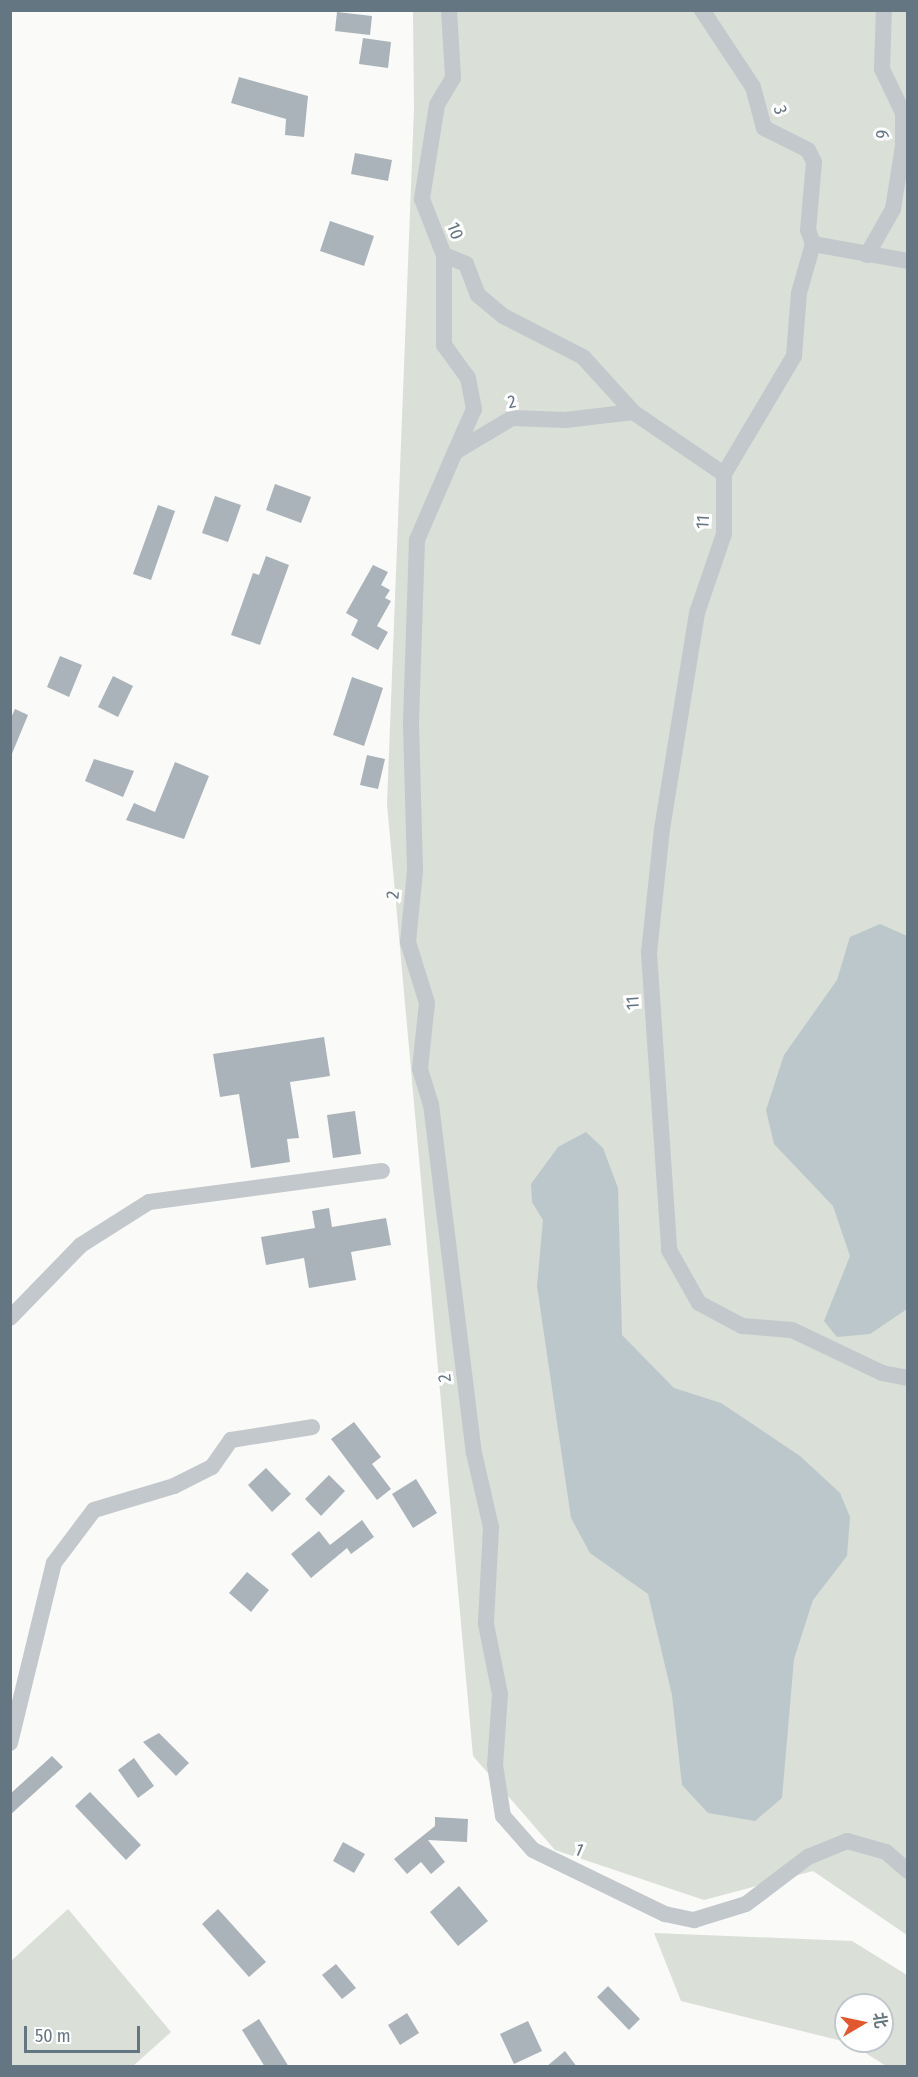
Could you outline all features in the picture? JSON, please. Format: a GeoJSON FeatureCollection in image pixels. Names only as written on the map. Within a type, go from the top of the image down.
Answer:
{"type":"FeatureCollection","features":[{"type":"Feature","properties":{"kind":"street","name":"10"},"geometry":{"type":"LineString","coordinates":[[449,10],[453,78],[437,105],[423,199],[444,255],[466,264],[478,295],[502,316],[583,357],[633,412],[724,474]]}},
{"type":"Feature","properties":{"kind":"street","name":"3"},"geometry":{"type":"LineString","coordinates":[[702,10],[753,87],[764,128],[808,150],[814,162],[808,230],[813,244]]}},
{"type":"Feature","properties":{"kind":"street","name":"9"},"geometry":{"type":"LineString","coordinates":[[867,255],[893,209],[903,146],[903,113],[882,69],[884,10]]}},
{"type":"Feature","properties":{"kind":"street"},"geometry":{"type":"LineString","coordinates":[[724,474],[794,356],[799,293],[813,244],[908,261]]}},
{"type":"Feature","properties":{"kind":"street"},"geometry":{"type":"LineString","coordinates":[[444,255],[444,345],[468,378],[474,409],[455,452]]}},
{"type":"Feature","properties":{"kind":"street","name":"2"},"geometry":{"type":"LineString","coordinates":[[491,1527],[474,1453],[431,1104],[420,1069],[427,1003],[408,942],[415,871],[411,725],[417,540],[455,452],[512,418],[565,420],[633,412]]}},
{"type":"Feature","properties":{"kind":"street","name":"11"},"geometry":{"type":"LineString","coordinates":[[724,474],[723,534],[696,613],[662,829],[649,953],[669,1250],[699,1303],[742,1326],[792,1330],[882,1373],[908,1378]]}},
{"type":"Feature","properties":{"kind":"street"},"geometry":{"type":"LineString","coordinates":[[10,1318],[81,1245],[149,1202],[382,1171]]}},
{"type":"Feature","properties":{"kind":"street"},"geometry":{"type":"LineString","coordinates":[[10,1743],[54,1563],[94,1510],[174,1486],[212,1467],[231,1440],[312,1427]]}},
{"type":"Feature","properties":{"kind":"street","name":"1"},"geometry":{"type":"LineString","coordinates":[[491,1527],[486,1624],[500,1694],[495,1765],[503,1815],[533,1850],[664,1914],[694,1920],[746,1904],[808,1857],[847,1841],[886,1852],[908,1871]]}},
{"type":"Feature","properties":{"kind":"shaded area"},"geometry":{"type":"Polygon","coordinates":[[[413,11],[907,11],[907,1935],[813,1871],[704,1900],[555,1850],[473,1756],[387,804],[414,109],[413,11]]]}},
{"type":"Feature","properties":{"kind":"shaded area"},"geometry":{"type":"Polygon","coordinates":[[[880,924],[907,936],[907,1309],[870,1334],[837,1337],[824,1321],[850,1256],[833,1206],[774,1144],[766,1110],[784,1055],[837,980],[850,937],[880,924]]]}},
{"type":"Feature","properties":{"kind":"shaded area"},"geometry":{"type":"Polygon","coordinates":[[[586,1132],[603,1148],[618,1188],[622,1335],[674,1388],[721,1403],[800,1456],[840,1493],[850,1517],[847,1556],[813,1600],[794,1659],[782,1798],[755,1821],[708,1813],[682,1785],[672,1695],[648,1594],[590,1553],[571,1518],[537,1286],[543,1220],[532,1202],[531,1184],[558,1147],[586,1132]]]}},
{"type":"Feature","properties":{"kind":"shaded area"},"geometry":{"type":"Polygon","coordinates":[[[68,1909],[171,2032],[133,2066],[11,2066],[11,1961],[68,1909]]]}},
{"type":"Feature","properties":{"kind":"shaded area"},"geometry":{"type":"Polygon","coordinates":[[[654,1933],[852,1941],[907,1975],[907,2066],[886,2066],[866,2053],[894,2053],[894,1993],[834,1993],[834,2039],[681,2001],[654,1933]]]}},
{"type":"Feature","properties":{"kind":"building"},"geometry":{"type":"Polygon","coordinates":[[[337,12],[372,16],[370,35],[335,31],[337,12]]]}},
{"type":"Feature","properties":{"kind":"building"},"geometry":{"type":"Polygon","coordinates":[[[363,38],[391,42],[388,68],[359,64],[363,38]]]}},
{"type":"Feature","properties":{"kind":"building"},"geometry":{"type":"Polygon","coordinates":[[[239,77],[308,96],[304,137],[285,135],[286,119],[231,103],[239,77]]]}},
{"type":"Feature","properties":{"kind":"building"},"geometry":{"type":"Polygon","coordinates":[[[355,153],[392,160],[388,181],[351,174],[355,153]]]}},
{"type":"Feature","properties":{"kind":"building"},"geometry":{"type":"Polygon","coordinates":[[[330,221],[374,236],[364,266],[320,251],[330,221]]]}},
{"type":"Feature","properties":{"kind":"building"},"geometry":{"type":"Polygon","coordinates":[[[275,484],[311,497],[301,523],[266,510],[275,484]]]}},
{"type":"Feature","properties":{"kind":"building"},"geometry":{"type":"Polygon","coordinates":[[[215,496],[241,505],[228,542],[202,533],[215,496]]]}},
{"type":"Feature","properties":{"kind":"building"},"geometry":{"type":"Polygon","coordinates":[[[158,505],[175,511],[151,580],[133,574],[158,505]]]}},
{"type":"Feature","properties":{"kind":"building"},"geometry":{"type":"Polygon","coordinates":[[[266,556],[289,565],[260,645],[231,635],[253,573],[259,575],[266,556]]]}},
{"type":"Feature","properties":{"kind":"building"},"geometry":{"type":"Polygon","coordinates":[[[373,565],[388,572],[381,585],[390,590],[385,598],[391,601],[377,626],[388,632],[378,650],[351,635],[358,620],[346,613],[373,565]]]}},
{"type":"Feature","properties":{"kind":"building"},"geometry":{"type":"Polygon","coordinates":[[[60,656],[82,665],[69,697],[47,687],[60,656]]]}},
{"type":"Feature","properties":{"kind":"building"},"geometry":{"type":"Polygon","coordinates":[[[113,676],[133,686],[118,717],[98,707],[113,676]]]}},
{"type":"Feature","properties":{"kind":"building"},"geometry":{"type":"Polygon","coordinates":[[[352,677],[383,688],[364,746],[333,735],[352,677]]]}},
{"type":"Feature","properties":{"kind":"building"},"geometry":{"type":"Polygon","coordinates":[[[15,709],[28,715],[11,756],[10,720],[15,709]]]}},
{"type":"Feature","properties":{"kind":"building"},"geometry":{"type":"Polygon","coordinates":[[[367,755],[385,759],[378,789],[360,785],[367,755]]]}},
{"type":"Feature","properties":{"kind":"building"},"geometry":{"type":"Polygon","coordinates":[[[94,759],[134,771],[123,797],[85,781],[94,759]]]}},
{"type":"Feature","properties":{"kind":"building"},"geometry":{"type":"Polygon","coordinates":[[[175,762],[209,776],[184,839],[126,820],[134,803],[155,812],[175,762]]]}},
{"type":"Feature","properties":{"kind":"building"},"geometry":{"type":"Polygon","coordinates":[[[324,1037],[330,1076],[290,1082],[299,1138],[287,1139],[290,1162],[251,1168],[239,1094],[220,1097],[213,1054],[324,1037]]]}},
{"type":"Feature","properties":{"kind":"building"},"geometry":{"type":"Polygon","coordinates":[[[355,1111],[361,1154],[333,1158],[327,1115],[355,1111]]]}},
{"type":"Feature","properties":{"kind":"building"},"geometry":{"type":"Polygon","coordinates":[[[329,1208],[332,1227],[386,1218],[391,1245],[351,1252],[356,1280],[309,1288],[304,1258],[266,1265],[261,1237],[315,1228],[312,1211],[329,1208]]]}},
{"type":"Feature","properties":{"kind":"building"},"geometry":{"type":"Polygon","coordinates":[[[354,1422],[381,1457],[372,1464],[391,1489],[377,1500],[331,1439],[354,1422]]]}},
{"type":"Feature","properties":{"kind":"building"},"geometry":{"type":"Polygon","coordinates":[[[266,1468],[291,1494],[272,1512],[248,1485],[266,1468]]]}},
{"type":"Feature","properties":{"kind":"building"},"geometry":{"type":"Polygon","coordinates":[[[329,1475],[345,1491],[321,1516],[305,1499],[329,1475]]]}},
{"type":"Feature","properties":{"kind":"building"},"geometry":{"type":"Polygon","coordinates":[[[416,1479],[437,1513],[413,1528],[392,1494],[416,1479]]]}},
{"type":"Feature","properties":{"kind":"building"},"geometry":{"type":"Polygon","coordinates":[[[362,1520],[374,1537],[351,1554],[347,1548],[311,1578],[291,1554],[319,1531],[330,1545],[362,1520]]]}},
{"type":"Feature","properties":{"kind":"building"},"geometry":{"type":"Polygon","coordinates":[[[247,1572],[269,1590],[251,1612],[229,1593],[247,1572]]]}},
{"type":"Feature","properties":{"kind":"building"},"geometry":{"type":"Polygon","coordinates":[[[159,1733],[189,1763],[176,1776],[143,1742],[159,1733]]]}},
{"type":"Feature","properties":{"kind":"building"},"geometry":{"type":"Polygon","coordinates":[[[52,1756],[63,1767],[10,1815],[10,1794],[52,1756]]]}},
{"type":"Feature","properties":{"kind":"building"},"geometry":{"type":"Polygon","coordinates":[[[134,1758],[154,1786],[138,1798],[118,1770],[134,1758]]]}},
{"type":"Feature","properties":{"kind":"building"},"geometry":{"type":"Polygon","coordinates":[[[90,1792],[141,1845],[126,1860],[75,1806],[90,1792]]]}},
{"type":"Feature","properties":{"kind":"building"},"geometry":{"type":"Polygon","coordinates":[[[435,1817],[468,1819],[467,1842],[428,1840],[445,1862],[431,1874],[421,1862],[407,1874],[394,1859],[435,1826],[435,1817]]]}},
{"type":"Feature","properties":{"kind":"building"},"geometry":{"type":"Polygon","coordinates":[[[343,1842],[365,1854],[354,1873],[333,1861],[343,1842]]]}},
{"type":"Feature","properties":{"kind":"building"},"geometry":{"type":"Polygon","coordinates":[[[459,1886],[488,1921],[458,1946],[430,1912],[459,1886]]]}},
{"type":"Feature","properties":{"kind":"building"},"geometry":{"type":"Polygon","coordinates":[[[218,1909],[266,1962],[249,1977],[202,1924],[218,1909]]]}},
{"type":"Feature","properties":{"kind":"building"},"geometry":{"type":"Polygon","coordinates":[[[336,1964],[356,1988],[342,1999],[322,1975],[336,1964]]]}},
{"type":"Feature","properties":{"kind":"building"},"geometry":{"type":"Polygon","coordinates":[[[608,1986],[640,2019],[629,2030],[597,1997],[608,1986]]]}},
{"type":"Feature","properties":{"kind":"building"},"geometry":{"type":"Polygon","coordinates":[[[407,2013],[419,2033],[400,2045],[388,2025],[407,2013]]]}},
{"type":"Feature","properties":{"kind":"building"},"geometry":{"type":"Polygon","coordinates":[[[259,2019],[289,2067],[265,2067],[242,2030],[259,2019]]]}},
{"type":"Feature","properties":{"kind":"building"},"geometry":{"type":"Polygon","coordinates":[[[528,2021],[542,2051],[514,2064],[500,2034],[528,2021]]]}},
{"type":"Feature","properties":{"kind":"building"},"geometry":{"type":"Polygon","coordinates":[[[565,2051],[577,2067],[546,2067],[565,2051]]]}}]}
